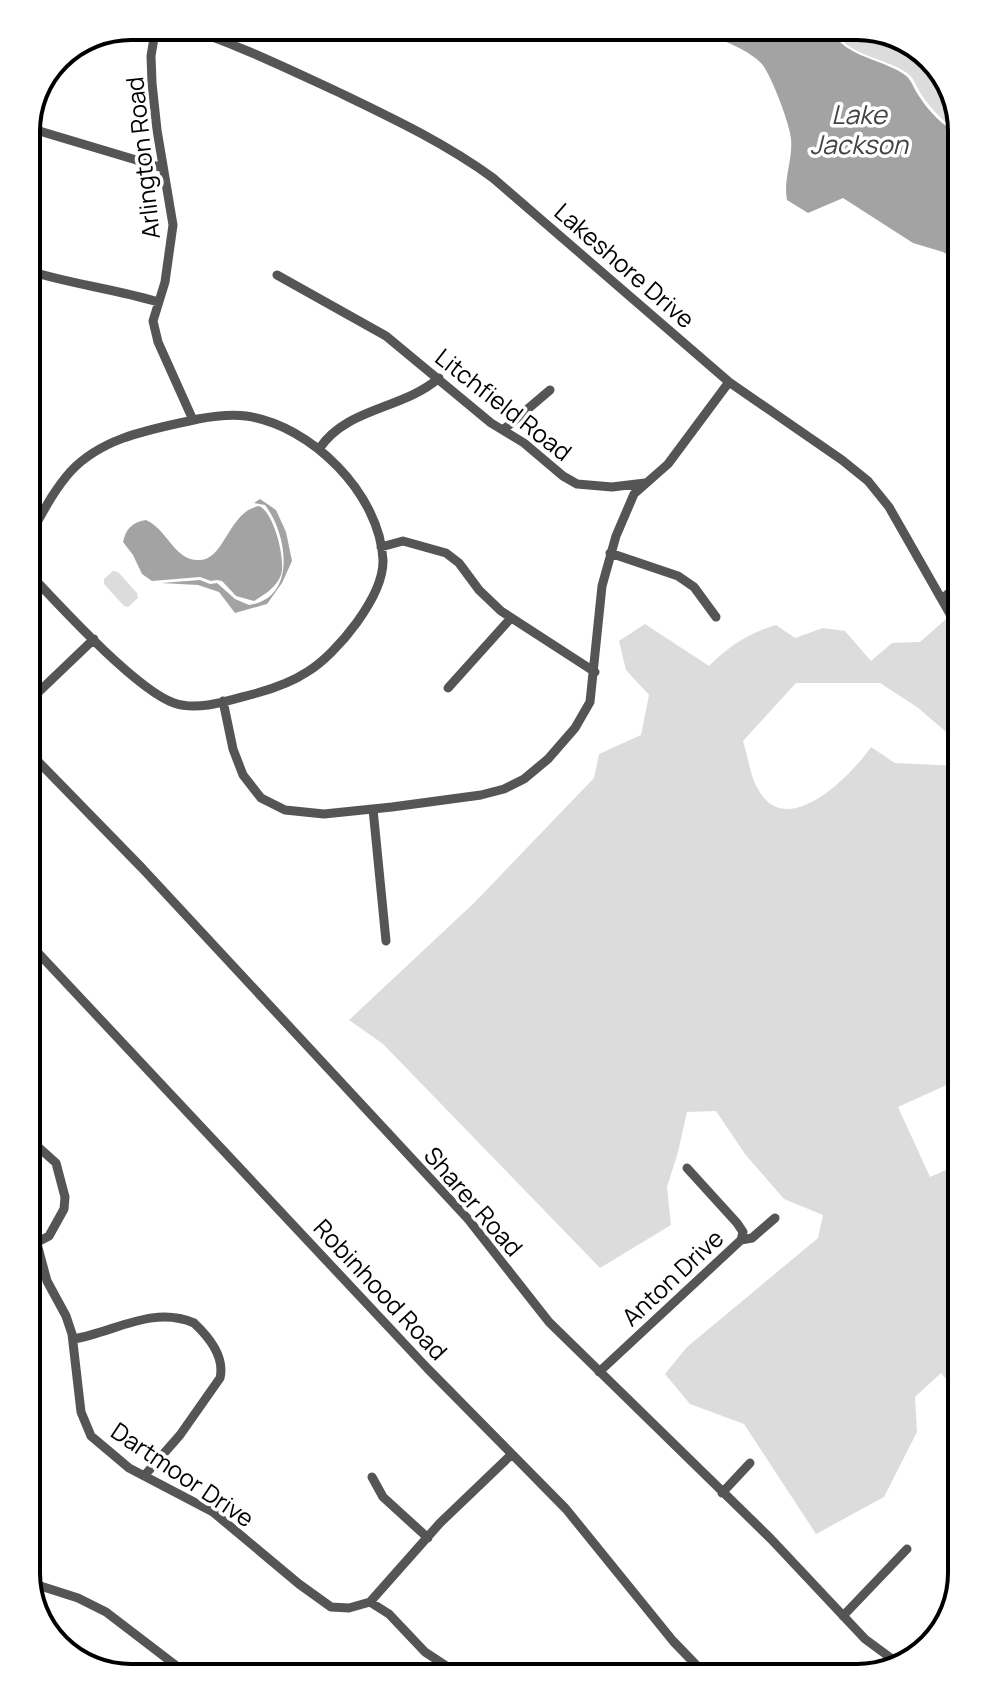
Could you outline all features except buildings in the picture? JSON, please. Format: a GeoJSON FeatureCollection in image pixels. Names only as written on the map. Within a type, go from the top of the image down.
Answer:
{"type":"FeatureCollection","features":[{"type":"Feature","properties":{"kind":"street","name":"Arlington Road"},"geometry":{"type":"LineString","coordinates":[[154,40],[151,56],[173,235],[165,282],[153,321],[154,330],[193,420]]}},
{"type":"Feature","properties":{"kind":"street","name":"Lakeshore Drive"},"geometry":{"type":"LineString","coordinates":[[218,40],[264,57],[398,121],[469,160],[519,199],[729,382],[868,481],[889,507],[948,610]]}},
{"type":"Feature","properties":{"kind":"street"},"geometry":{"type":"LineString","coordinates":[[40,131],[163,168]]}},
{"type":"Feature","properties":{"kind":"street"},"geometry":{"type":"LineString","coordinates":[[40,274],[84,287],[158,302]]}},
{"type":"Feature","properties":{"kind":"street","name":"Litchfield Road"},"geometry":{"type":"LineString","coordinates":[[277,275],[386,336],[503,430],[577,484],[612,487],[645,483]]}},
{"type":"Feature","properties":{"kind":"street"},"geometry":{"type":"LineString","coordinates":[[319,449],[339,426],[416,394],[439,378]]}},
{"type":"Feature","properties":{"kind":"street"},"geometry":{"type":"LineString","coordinates":[[223,701],[239,765],[254,791],[266,802],[295,812],[324,814],[481,795],[524,779],[548,759],[586,713],[593,689],[599,607],[610,553],[634,494],[668,464],[729,382]]}},
{"type":"Feature","properties":{"kind":"street"},"geometry":{"type":"LineString","coordinates":[[503,430],[550,390]]}},
{"type":"Feature","properties":{"kind":"street"},"geometry":{"type":"LineString","coordinates":[[40,518],[61,483],[83,460],[101,448],[130,435],[193,420],[213,416],[246,416],[282,428],[319,449],[357,488],[371,514],[381,547],[383,571],[378,589],[358,619],[323,660],[283,685],[223,701],[187,706],[163,698],[94,639],[40,584]]}},
{"type":"Feature","properties":{"kind":"street"},"geometry":{"type":"LineString","coordinates":[[381,547],[403,541],[446,553],[459,563],[492,604],[595,672]]}},
{"type":"Feature","properties":{"kind":"street"},"geometry":{"type":"LineString","coordinates":[[610,553],[678,576],[694,587],[716,617]]}},
{"type":"Feature","properties":{"kind":"street"},"geometry":{"type":"LineString","coordinates":[[942,599],[948,594]]}},
{"type":"Feature","properties":{"kind":"street"},"geometry":{"type":"LineString","coordinates":[[448,688],[511,618]]}},
{"type":"Feature","properties":{"kind":"street"},"geometry":{"type":"LineString","coordinates":[[40,691],[94,639]]}},
{"type":"Feature","properties":{"kind":"street","name":"Sharer Road"},"geometry":{"type":"LineString","coordinates":[[40,763],[142,868],[468,1219],[549,1322],[771,1539],[865,1639],[890,1658]]}},
{"type":"Feature","properties":{"kind":"street"},"geometry":{"type":"LineString","coordinates":[[373,809],[386,941]]}},
{"type":"Feature","properties":{"kind":"street","name":"Robinhood Road"},"geometry":{"type":"LineString","coordinates":[[40,955],[566,1509],[695,1664]]}},
{"type":"Feature","properties":{"kind":"street"},"geometry":{"type":"LineString","coordinates":[[40,1149],[56,1163],[65,1197],[64,1209],[54,1229],[40,1242]]}},
{"type":"Feature","properties":{"kind":"street"},"geometry":{"type":"LineString","coordinates":[[687,1168],[737,1223],[743,1232],[741,1240]]}},
{"type":"Feature","properties":{"kind":"street","name":"Anton Drive"},"geometry":{"type":"LineString","coordinates":[[599,1372],[741,1240],[752,1238],[775,1218]]}},
{"type":"Feature","properties":{"kind":"street","name":"Dartmoor Drive"},"geometry":{"type":"LineString","coordinates":[[40,1255],[47,1281],[66,1316],[73,1339],[81,1412],[87,1430],[118,1460],[213,1512],[323,1603],[342,1608],[370,1602]]}},
{"type":"Feature","properties":{"kind":"street"},"geometry":{"type":"LineString","coordinates":[[73,1339],[97,1334],[127,1322],[164,1318],[194,1323],[215,1350],[222,1367],[220,1378],[180,1435],[144,1476]]}},
{"type":"Feature","properties":{"kind":"street"},"geometry":{"type":"LineString","coordinates":[[443,1664],[425,1652],[389,1614],[370,1602],[428,1538],[512,1454]]}},
{"type":"Feature","properties":{"kind":"street"},"geometry":{"type":"LineString","coordinates":[[722,1493],[750,1463]]}},
{"type":"Feature","properties":{"kind":"street"},"geometry":{"type":"LineString","coordinates":[[372,1477],[383,1497],[428,1538]]}},
{"type":"Feature","properties":{"kind":"street"},"geometry":{"type":"LineString","coordinates":[[843,1616],[907,1549]]}},
{"type":"Feature","properties":{"kind":"street"},"geometry":{"type":"LineString","coordinates":[[41,1586],[78,1598],[106,1612],[174,1664]]}},
{"type":"Feature","properties":{"kind":"shaded area"},"geometry":{"type":"Polygon","coordinates":[[[842,40],[875,42],[908,55],[933,80],[943,102],[947,123],[934,111],[909,75],[842,40]]]}},
{"type":"Feature","properties":{"kind":"shaded area"},"geometry":{"type":"Polygon","coordinates":[[[113,571],[118,572],[137,593],[138,598],[128,607],[104,584],[104,579],[113,571]]]}},
{"type":"Feature","properties":{"kind":"shaded area"},"geometry":{"type":"Polygon","coordinates":[[[948,620],[948,734],[917,707],[880,683],[796,683],[743,741],[758,789],[770,804],[785,809],[801,807],[818,799],[849,773],[871,747],[895,763],[948,765],[948,1084],[898,1107],[930,1177],[948,1169],[948,1381],[941,1373],[915,1397],[917,1432],[884,1497],[816,1534],[744,1424],[690,1404],[665,1374],[687,1347],[818,1238],[823,1215],[784,1199],[745,1154],[716,1111],[687,1112],[667,1187],[671,1225],[600,1268],[383,1044],[349,1020],[474,903],[594,778],[599,754],[641,735],[649,695],[626,670],[619,641],[645,624],[709,666],[740,641],[776,625],[795,638],[823,628],[845,631],[871,661],[892,643],[920,642],[948,620]]]}},
{"type":"Feature","properties":{"kind":"water","name":"Lake Jackson"},"geometry":{"type":"Polygon","coordinates":[[[721,40],[838,40],[851,50],[905,75],[931,112],[948,127],[948,255],[913,243],[843,198],[808,213],[787,200],[791,147],[784,112],[762,64],[721,40]]]}},
{"type":"Feature","properties":{"kind":"water"},"geometry":{"type":"Polygon","coordinates":[[[260,499],[276,510],[286,532],[292,561],[282,583],[267,604],[235,613],[219,592],[198,585],[161,583],[200,580],[217,583],[235,599],[249,605],[265,600],[275,590],[284,563],[283,547],[273,517],[265,505],[254,503],[260,499]]]}},
{"type":"Feature","properties":{"kind":"water"},"geometry":{"type":"Polygon","coordinates":[[[259,506],[274,527],[282,568],[276,584],[254,601],[236,596],[222,581],[217,580],[200,577],[152,581],[142,574],[123,542],[130,527],[146,520],[184,556],[200,560],[208,558],[216,552],[241,516],[259,506]]]}}]}
